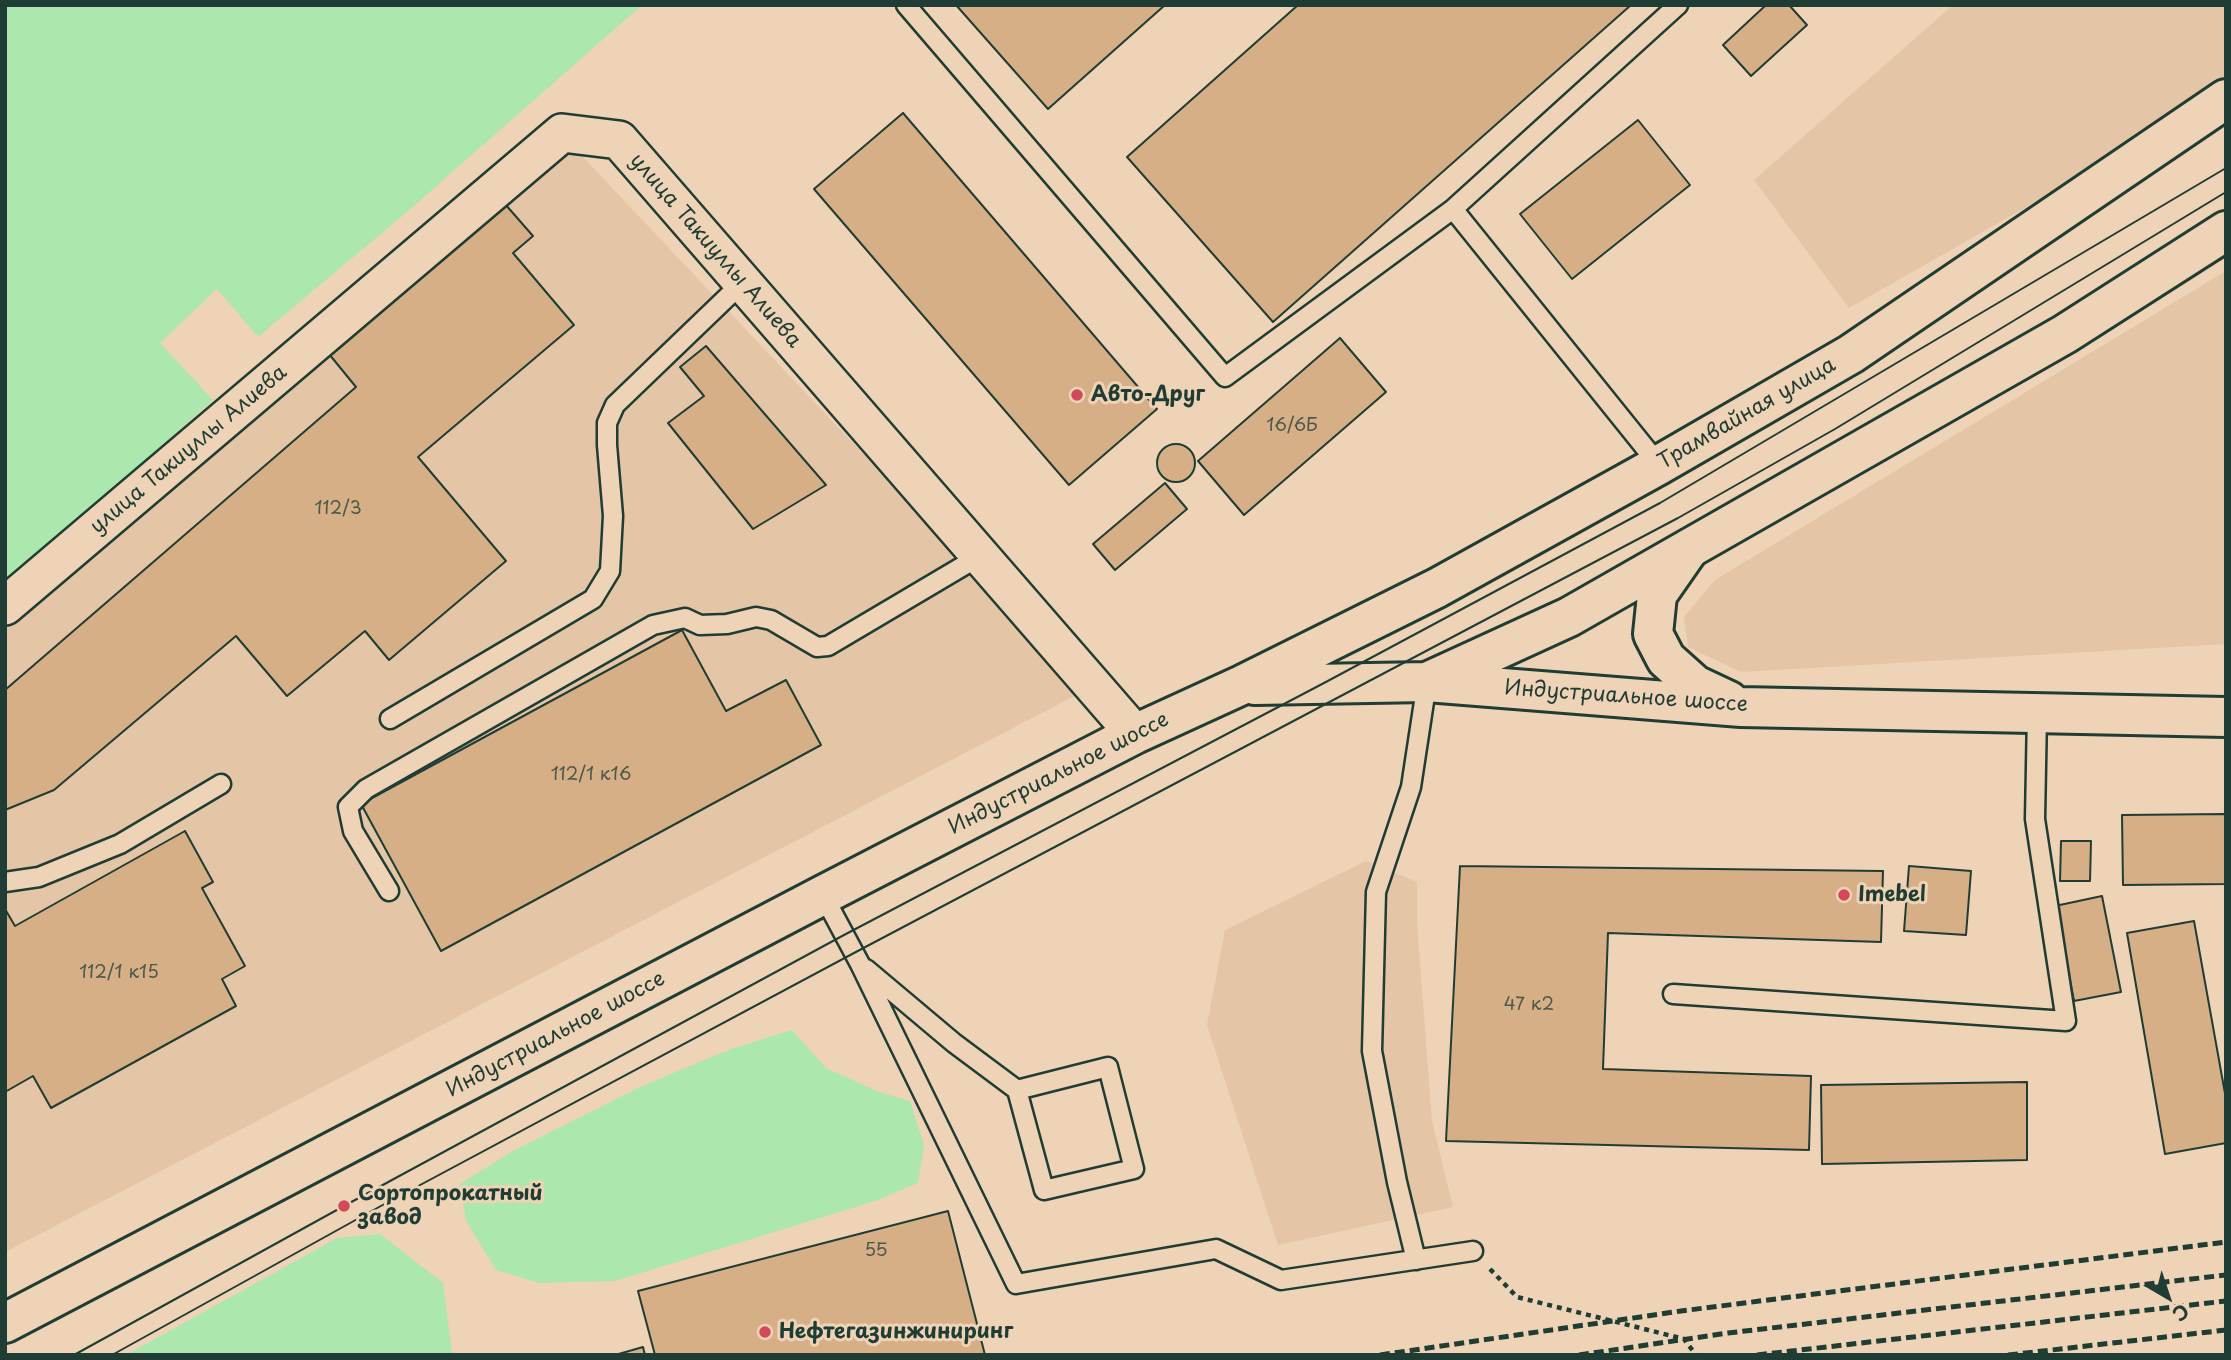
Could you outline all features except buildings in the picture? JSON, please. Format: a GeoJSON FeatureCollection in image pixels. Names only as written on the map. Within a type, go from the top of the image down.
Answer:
{"type":"FeatureCollection","features":[{"type":"Feature","properties":{"kind":"main road","name":"Трамвайная улица"},"geometry":{"type":"LineString","coordinates":[[1242,685],[1437,588],[1659,465],[1851,354],[2226,99]]}},
{"type":"Feature","properties":{"kind":"main road"},"geometry":{"type":"LineString","coordinates":[[1427,682],[1569,617],[2065,334],[2226,231]]}},
{"type":"Feature","properties":{"kind":"main road"},"geometry":{"type":"LineString","coordinates":[[1689,549],[1657,595],[1653,634],[1666,659],[1695,685],[1741,707]]}},
{"type":"Feature","properties":{"kind":"main road","name":"Индустриальное шоссе"},"geometry":{"type":"LineString","coordinates":[[5,1323],[822,895],[1135,734],[1242,685],[1427,682],[1741,707],[2226,717]]}},
{"type":"Feature","properties":{"kind":"street","name":"улица Такиуллы Алиева"},"geometry":{"type":"LineString","coordinates":[[5,606],[562,133],[619,140],[1135,734]]}},
{"type":"Feature","properties":{"kind":"lane"},"geometry":{"type":"LineString","coordinates":[[906,5],[1225,377],[1453,209],[1678,5]]}},
{"type":"Feature","properties":{"kind":"lane"},"geometry":{"type":"LineString","coordinates":[[1453,209],[1659,465]]}},
{"type":"Feature","properties":{"kind":"lane"},"geometry":{"type":"LineString","coordinates":[[390,719],[593,599],[610,570],[613,516],[607,423],[615,405],[743,282]]}},
{"type":"Feature","properties":{"kind":"lane"},"geometry":{"type":"LineString","coordinates":[[390,891],[353,831],[348,807],[366,789],[653,625],[685,618],[700,625],[727,624],[756,617],[771,620],[817,647],[828,646],[980,556]]}},
{"type":"Feature","properties":{"kind":"lane"},"geometry":{"type":"LineString","coordinates":[[1416,1260],[1397,1182],[1372,1051],[1377,892],[1411,787],[1427,682]]}},
{"type":"Feature","properties":{"kind":"lane"},"geometry":{"type":"LineString","coordinates":[[1673,994],[2066,1021],[2035,819],[2037,713]]}},
{"type":"Feature","properties":{"kind":"lane"},"geometry":{"type":"LineString","coordinates":[[5,883],[39,877],[120,844],[221,784]]}},
{"type":"Feature","properties":{"kind":"lane"},"geometry":{"type":"LineString","coordinates":[[822,895],[860,964],[1016,1284],[1216,1250],[1281,1280],[1473,1251]]}},
{"type":"Feature","properties":{"kind":"lane"},"geometry":{"type":"LineString","coordinates":[[860,964],[954,1043],[1017,1090],[1044,1190],[1134,1169],[1108,1068],[1017,1090]]}},
{"type":"Feature","properties":{"kind":"path"},"geometry":{"type":"LineString","coordinates":[[1473,1251],[1517,1297],[1684,1339],[1696,1355]]}},
{"type":"Feature","properties":{"kind":"shaded area"},"geometry":{"type":"Polygon","coordinates":[[[1953,5],[2226,5],[2226,78],[2102,164],[1849,308],[1754,180],[1953,5]]]}},
{"type":"Feature","properties":{"kind":"shaded area"},"geometry":{"type":"Polygon","coordinates":[[[565,138],[1086,690],[5,1252],[5,615],[565,138]]]}},
{"type":"Feature","properties":{"kind":"shaded area"},"geometry":{"type":"Polygon","coordinates":[[[2226,271],[2226,644],[1741,672],[1688,647],[1684,617],[1715,580],[2226,271]]]}},
{"type":"Feature","properties":{"kind":"shaded area"},"geometry":{"type":"Polygon","coordinates":[[[1366,861],[1417,882],[1417,923],[1432,1121],[1453,1207],[1278,1245],[1207,1025],[1225,930],[1366,861]]]}},
{"type":"Feature","properties":{"kind":"green space"},"geometry":{"type":"Polygon","coordinates":[[[5,5],[642,5],[407,212],[258,337],[217,289],[160,343],[213,400],[5,585],[5,5]]]}},
{"type":"Feature","properties":{"kind":"green space"},"geometry":{"type":"Polygon","coordinates":[[[792,1030],[826,1068],[879,1092],[910,1101],[924,1145],[918,1183],[875,1201],[615,1281],[539,1283],[496,1270],[466,1221],[460,1184],[511,1152],[640,1087],[728,1050],[792,1030]]]}},
{"type":"Feature","properties":{"kind":"green space"},"geometry":{"type":"Polygon","coordinates":[[[380,1234],[443,1283],[452,1352],[449,1355],[126,1355],[337,1238],[380,1234]]]}},
{"type":"Feature","properties":{"kind":"tram line"},"geometry":{"type":"LineString","coordinates":[[74,1355],[844,935],[1660,503],[2226,168]]}},
{"type":"Feature","properties":{"kind":"tram line"},"geometry":{"type":"LineString","coordinates":[[112,1355],[379,1207],[854,953],[1678,518],[1835,429],[2226,192]]}},
{"type":"Feature","properties":{"kind":"railway"},"geometry":{"type":"LineString","coordinates":[[1380,1355],[1681,1311],[2226,1242]]}},
{"type":"Feature","properties":{"kind":"railway"},"geometry":{"type":"LineString","coordinates":[[1579,1355],[1728,1333],[2226,1275]]}},
{"type":"Feature","properties":{"kind":"railway"},"geometry":{"type":"LineString","coordinates":[[1757,1355],[2226,1301]]}},
{"type":"Feature","properties":{"kind":"railway"},"geometry":{"type":"LineString","coordinates":[[2008,1355],[2226,1330]]}},
{"type":"Feature","properties":{"kind":"place","name":"Авто-Друг"},"geometry":{"type":"Point","coordinates":[1077,395]}},
{"type":"Feature","properties":{"kind":"place","name":"Imebel"},"geometry":{"type":"Point","coordinates":[1844,895]}},
{"type":"Feature","properties":{"kind":"place","name":"Сортопрокатный завод"},"geometry":{"type":"Point","coordinates":[344,1206]}},
{"type":"Feature","properties":{"kind":"place","name":"Нефтегазинжиниринг"},"geometry":{"type":"Point","coordinates":[765,1332]}}]}
